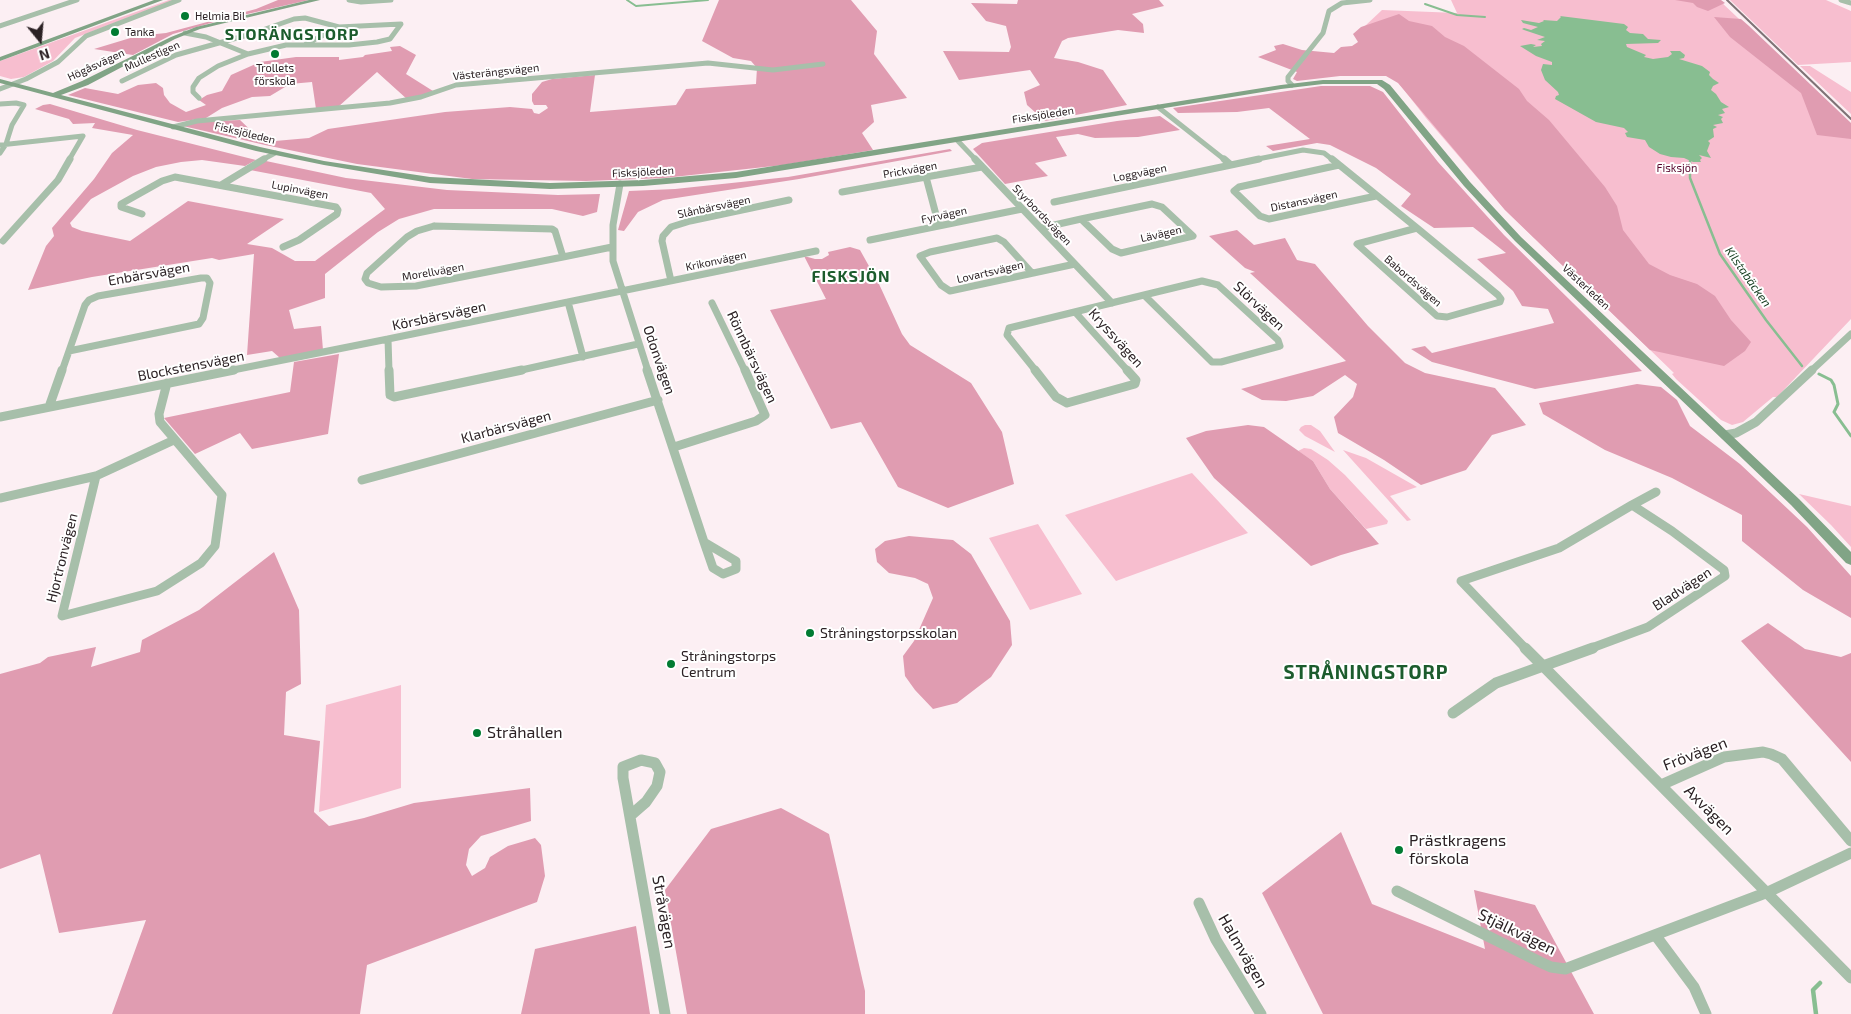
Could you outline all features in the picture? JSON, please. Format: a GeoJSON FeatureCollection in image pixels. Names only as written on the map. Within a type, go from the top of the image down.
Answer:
{"type":"FeatureCollection","features":[{"type":"Feature","properties":{"kind":"street"},"geometry":{"type":"LineString","coordinates":[[0,26],[77,0]]}},
{"type":"Feature","properties":{"kind":"street"},"geometry":{"type":"LineString","coordinates":[[0,59],[160,0]]}},
{"type":"Feature","properties":{"kind":"street"},"geometry":{"type":"LineString","coordinates":[[0,89],[58,62],[86,36],[179,0]]}},
{"type":"Feature","properties":{"kind":"street","name":"Högåsvägen"},"geometry":{"type":"LineString","coordinates":[[54,95],[85,83],[185,33],[231,19],[289,8],[317,0]]}},
{"type":"Feature","properties":{"kind":"street"},"geometry":{"type":"LineString","coordinates":[[349,0],[361,2],[391,0]]}},
{"type":"Feature","properties":{"kind":"street"},"geometry":{"type":"LineString","coordinates":[[1292,85],[1288,77],[1323,33],[1329,11],[1342,2],[1370,0]]}},
{"type":"Feature","properties":{"kind":"street"},"geometry":{"type":"LineString","coordinates":[[1841,0],[1851,3]]}},
{"type":"Feature","properties":{"kind":"street","name":"Mullestigen"},"geometry":{"type":"LineString","coordinates":[[122,81],[176,55],[300,18],[339,27]]}},
{"type":"Feature","properties":{"kind":"street"},"geometry":{"type":"LineString","coordinates":[[199,98],[193,92],[193,87],[199,78],[218,66],[248,54],[278,46],[349,45],[386,40],[393,36],[401,24],[339,27],[305,45]]}},
{"type":"Feature","properties":{"kind":"street"},"geometry":{"type":"LineString","coordinates":[[185,33],[220,42],[248,54]]}},
{"type":"Feature","properties":{"kind":"street"},"geometry":{"type":"LineString","coordinates":[[0,55],[66,35]]}},
{"type":"Feature","properties":{"kind":"street","name":"Västerängsvägen"},"geometry":{"type":"LineString","coordinates":[[173,126],[197,121],[326,111],[390,103],[421,97],[456,85],[708,62],[773,70],[823,64]]}},
{"type":"Feature","properties":{"kind":"street","name":"Fisksjöleden"},"geometry":{"type":"LineString","coordinates":[[0,81],[276,153],[385,174],[454,182],[550,186],[686,180],[754,173],[1292,85]]}},
{"type":"Feature","properties":{"kind":"street","name":"Västerleden"},"geometry":{"type":"LineString","coordinates":[[1292,85],[1370,81],[1379,82],[1387,87],[1461,176],[1518,239],[1801,508],[1851,560]]}},
{"type":"Feature","properties":{"kind":"street"},"geometry":{"type":"LineString","coordinates":[[0,104],[16,103],[24,105],[0,153]]}},
{"type":"Feature","properties":{"kind":"street"},"geometry":{"type":"LineString","coordinates":[[1158,107],[1231,165]]}},
{"type":"Feature","properties":{"kind":"street"},"geometry":{"type":"LineString","coordinates":[[3,144],[84,136],[58,180],[3,241]]}},
{"type":"Feature","properties":{"kind":"street","name":"Styrbordsvägen"},"geometry":{"type":"LineString","coordinates":[[958,140],[1112,302]]}},
{"type":"Feature","properties":{"kind":"street","name":"Babordsvägen"},"geometry":{"type":"LineString","coordinates":[[1231,165],[1313,150],[1324,153],[1417,228],[1498,295],[1501,299],[1500,302],[1446,317],[1437,316],[1357,244],[1417,228]]}},
{"type":"Feature","properties":{"kind":"street","name":"Lupinvägen"},"geometry":{"type":"LineString","coordinates":[[220,185],[276,153]]}},
{"type":"Feature","properties":{"kind":"street","name":"Loggvägen"},"geometry":{"type":"LineString","coordinates":[[1054,202],[1231,165]]}},
{"type":"Feature","properties":{"kind":"street","name":"Distansvägen"},"geometry":{"type":"LineString","coordinates":[[1339,165],[1240,187],[1234,191],[1260,216],[1268,219],[1376,196]]}},
{"type":"Feature","properties":{"kind":"street","name":"Prickvägen"},"geometry":{"type":"LineString","coordinates":[[842,192],[982,167]]}},
{"type":"Feature","properties":{"kind":"street","name":"Lupinvägen"},"geometry":{"type":"LineString","coordinates":[[142,214],[122,207],[121,204],[168,178],[182,178],[220,185],[330,206],[338,210],[331,218],[299,240],[283,246]]}},
{"type":"Feature","properties":{"kind":"street"},"geometry":{"type":"LineString","coordinates":[[926,178],[940,226]]}},
{"type":"Feature","properties":{"kind":"street","name":"Odonvägen"},"geometry":{"type":"LineString","coordinates":[[620,184],[613,225],[613,262],[638,344],[704,542]]}},
{"type":"Feature","properties":{"kind":"street","name":"Slånbärsvägen"},"geometry":{"type":"LineString","coordinates":[[671,281],[662,241],[666,232],[671,228],[690,221],[790,200]]}},
{"type":"Feature","properties":{"kind":"street","name":"Lävägen"},"geometry":{"type":"LineString","coordinates":[[1041,228],[1081,219],[1156,205],[1162,207],[1192,236],[1121,253],[1112,249],[1081,219]]}},
{"type":"Feature","properties":{"kind":"street","name":"Fyrvägen"},"geometry":{"type":"LineString","coordinates":[[870,240],[1022,209]]}},
{"type":"Feature","properties":{"kind":"street","name":"Morellvägen"},"geometry":{"type":"LineString","coordinates":[[563,257],[555,232],[552,229],[434,226],[417,231],[407,237],[367,273],[365,279],[368,283],[380,287],[416,286],[563,257],[612,247]]}},
{"type":"Feature","properties":{"kind":"street","name":"Lovartsvägen"},"geometry":{"type":"LineString","coordinates":[[1032,273],[1004,242],[997,238],[930,252],[920,256],[941,286],[950,291],[1075,264]]}},
{"type":"Feature","properties":{"kind":"street","name":"Krikonvägen"},"geometry":{"type":"LineString","coordinates":[[621,291],[816,251]]}},
{"type":"Feature","properties":{"kind":"street","name":"Enbärsvägen"},"geometry":{"type":"LineString","coordinates":[[49,407],[68,351],[84,304],[89,300],[98,296],[201,278],[207,278],[210,282],[203,318],[199,324],[68,351]]}},
{"type":"Feature","properties":{"kind":"street","name":"Slörvägen"},"geometry":{"type":"LineString","coordinates":[[1112,302],[1202,281],[1213,282],[1278,340],[1280,346],[1217,363],[1212,362],[1144,295]]}},
{"type":"Feature","properties":{"kind":"street","name":"Körsbärsvägen"},"geometry":{"type":"LineString","coordinates":[[621,291],[388,339],[390,395],[394,397],[638,344]]}},
{"type":"Feature","properties":{"kind":"street"},"geometry":{"type":"LineString","coordinates":[[568,302],[583,356]]}},
{"type":"Feature","properties":{"kind":"street","name":"Kryssvägen"},"geometry":{"type":"LineString","coordinates":[[1075,312],[1136,380],[1135,384],[1072,402],[1060,400],[1007,335],[1007,331],[1009,328],[1112,302]]}},
{"type":"Feature","properties":{"kind":"street","name":"Rönnbärsvägen"},"geometry":{"type":"LineString","coordinates":[[674,448],[756,420],[764,415],[764,410],[712,303]]}},
{"type":"Feature","properties":{"kind":"street"},"geometry":{"type":"LineString","coordinates":[[1725,435],[1748,428],[1762,418],[1851,334]]}},
{"type":"Feature","properties":{"kind":"street","name":"Blockstensvägen"},"geometry":{"type":"LineString","coordinates":[[0,417],[388,339]]}},
{"type":"Feature","properties":{"kind":"street","name":"Hjortronvägen"},"geometry":{"type":"LineString","coordinates":[[96,476],[62,616],[157,591],[169,585],[210,554],[215,546],[222,495],[160,422],[159,414],[167,383]]}},
{"type":"Feature","properties":{"kind":"street","name":"Klarbärsvägen"},"geometry":{"type":"LineString","coordinates":[[362,480],[658,400]]}},
{"type":"Feature","properties":{"kind":"street"},"geometry":{"type":"LineString","coordinates":[[0,498],[96,476],[174,440]]}},
{"type":"Feature","properties":{"kind":"street"},"geometry":{"type":"LineString","coordinates":[[1632,505],[1656,492]]}},
{"type":"Feature","properties":{"kind":"street","name":"Axvägen"},"geometry":{"type":"LineString","coordinates":[[1632,505],[1559,548],[1461,581],[1851,978]]}},
{"type":"Feature","properties":{"kind":"street","name":"Bladvägen"},"geometry":{"type":"LineString","coordinates":[[1543,666],[1648,627],[1726,576],[1724,570],[1692,544],[1632,505]]}},
{"type":"Feature","properties":{"kind":"street"},"geometry":{"type":"LineString","coordinates":[[1453,713],[1496,684],[1543,666]]}},
{"type":"Feature","properties":{"kind":"street","name":"Frövägen"},"geometry":{"type":"LineString","coordinates":[[1661,785],[1724,757],[1763,752],[1771,754],[1782,759],[1851,841]]}},
{"type":"Feature","properties":{"kind":"street","name":"Stråvägen"},"geometry":{"type":"LineString","coordinates":[[631,815],[646,802],[657,786],[660,772],[655,763],[641,760],[623,767],[623,778],[665,1014]]}},
{"type":"Feature","properties":{"kind":"street"},"geometry":{"type":"LineString","coordinates":[[1768,892],[1851,853]]}},
{"type":"Feature","properties":{"kind":"street","name":"Stjälkvägen"},"geometry":{"type":"LineString","coordinates":[[1397,891],[1540,962],[1560,969],[1595,959],[1768,892]]}},
{"type":"Feature","properties":{"kind":"street","name":"Halmvägen"},"geometry":{"type":"LineString","coordinates":[[1200,903],[1221,948],[1261,1014]]}},
{"type":"Feature","properties":{"kind":"street"},"geometry":{"type":"LineString","coordinates":[[1656,936],[1694,988],[1706,1014]]}},
{"type":"Feature","properties":{"kind":"green space"},"geometry":{"type":"Polygon","coordinates":[[[169,0],[174,0],[75,38],[53,61],[24,77],[11,79],[0,76],[0,61],[169,0]]]}},
{"type":"Feature","properties":{"kind":"green space","name":"Fisksjön"},"geometry":{"type":"Polygon","coordinates":[[[1451,0],[1719,0],[1851,125],[1851,319],[1777,397],[1773,397],[1743,422],[1732,425],[1721,420],[1676,379],[1672,374],[1674,373],[1505,210],[1426,118],[1390,72],[1365,26],[1382,10],[1457,13],[1451,0]]]}},
{"type":"Feature","properties":{"kind":"green space"},"geometry":{"type":"Polygon","coordinates":[[[1730,0],[1826,0],[1851,11],[1851,62],[1798,65],[1730,0]]]}},
{"type":"Feature","properties":{"kind":"green space"},"geometry":{"type":"Polygon","coordinates":[[[1800,66],[1810,66],[1851,92],[1851,114],[1800,66]]]}},
{"type":"Feature","properties":{"kind":"green space"},"geometry":{"type":"Polygon","coordinates":[[[1305,425],[1311,425],[1320,431],[1335,452],[1305,436],[1299,430],[1305,425]]]}},
{"type":"Feature","properties":{"kind":"green space"},"geometry":{"type":"Polygon","coordinates":[[[1304,448],[1311,449],[1328,460],[1345,475],[1388,521],[1387,524],[1366,529],[1330,489],[1313,461],[1298,451],[1304,448]]]}},
{"type":"Feature","properties":{"kind":"green space"},"geometry":{"type":"Polygon","coordinates":[[[1343,450],[1366,458],[1417,487],[1390,496],[1411,520],[1407,521],[1343,450]]]}},
{"type":"Feature","properties":{"kind":"green space"},"geometry":{"type":"Polygon","coordinates":[[[1192,473],[1248,533],[1116,581],[1065,515],[1192,473]]]}},
{"type":"Feature","properties":{"kind":"green space"},"geometry":{"type":"Polygon","coordinates":[[[1799,494],[1851,506],[1851,547],[1831,525],[1799,494]]]}},
{"type":"Feature","properties":{"kind":"green space"},"geometry":{"type":"Polygon","coordinates":[[[1038,524],[1082,594],[1030,610],[989,538],[1038,524]]]}},
{"type":"Feature","properties":{"kind":"green space"},"geometry":{"type":"Polygon","coordinates":[[[401,685],[401,788],[319,812],[326,705],[401,685]]]}},
{"type":"Feature","properties":{"kind":"shaded area"},"geometry":{"type":"Polygon","coordinates":[[[278,0],[309,0],[221,20],[173,34],[133,55],[94,49],[137,36],[166,33],[256,9],[278,0]]]}},
{"type":"Feature","properties":{"kind":"shaded area"},"geometry":{"type":"Polygon","coordinates":[[[719,0],[851,0],[877,31],[874,54],[907,98],[871,105],[874,122],[862,133],[873,150],[783,165],[664,178],[586,181],[472,179],[357,164],[183,126],[192,122],[240,120],[261,140],[275,141],[309,138],[328,129],[445,112],[510,107],[532,109],[534,113],[539,114],[548,108],[546,105],[534,105],[532,94],[542,82],[552,79],[595,75],[590,112],[676,105],[686,89],[756,84],[757,68],[751,61],[733,58],[702,41],[719,0]]]}},
{"type":"Feature","properties":{"kind":"shaded area"},"geometry":{"type":"Polygon","coordinates":[[[1018,0],[1159,0],[1164,6],[1132,14],[1143,24],[1144,33],[1118,30],[1068,38],[1062,41],[1054,58],[1078,62],[1103,70],[1127,105],[1045,121],[1027,105],[1024,92],[1040,85],[1030,70],[959,80],[943,51],[1009,52],[1011,47],[1006,26],[986,21],[971,3],[1017,4],[1018,0]]]}},
{"type":"Feature","properties":{"kind":"shaded area"},"geometry":{"type":"Polygon","coordinates":[[[1675,0],[1721,0],[1725,3],[1708,11],[1697,7],[1693,3],[1675,0]]]}},
{"type":"Feature","properties":{"kind":"shaded area"},"geometry":{"type":"Polygon","coordinates":[[[1399,14],[1409,21],[1432,26],[1445,37],[1464,46],[1519,89],[1527,101],[1549,120],[1605,187],[1617,206],[1623,230],[1649,264],[1670,275],[1697,284],[1715,296],[1731,320],[1751,342],[1745,351],[1724,366],[1650,350],[1505,210],[1398,83],[1386,76],[1340,76],[1297,81],[1293,79],[1297,72],[1258,57],[1276,50],[1274,46],[1283,44],[1302,50],[1334,53],[1341,47],[1352,46],[1358,42],[1353,34],[1361,27],[1399,14]]]}},
{"type":"Feature","properties":{"kind":"shaded area","name":"Fisksjön"},"geometry":{"type":"Polygon","coordinates":[[[1560,16],[1624,24],[1628,27],[1626,30],[1630,33],[1643,34],[1648,39],[1661,40],[1658,43],[1626,44],[1627,47],[1646,55],[1644,57],[1653,59],[1668,57],[1672,54],[1670,51],[1680,51],[1685,55],[1684,58],[1679,59],[1702,66],[1710,72],[1709,75],[1719,83],[1713,86],[1711,90],[1721,102],[1729,107],[1722,109],[1725,113],[1718,115],[1723,117],[1721,119],[1723,123],[1713,125],[1717,127],[1713,129],[1714,137],[1708,141],[1710,143],[1707,151],[1711,158],[1699,155],[1702,158],[1701,162],[1693,162],[1684,158],[1660,154],[1649,147],[1645,140],[1627,137],[1625,133],[1628,132],[1624,128],[1596,122],[1555,99],[1559,95],[1558,92],[1545,80],[1541,70],[1543,64],[1552,65],[1552,62],[1536,56],[1520,46],[1531,44],[1536,45],[1533,47],[1542,46],[1541,44],[1545,41],[1537,40],[1545,37],[1522,29],[1531,30],[1538,27],[1523,23],[1521,20],[1539,23],[1543,20],[1557,21],[1560,16]]]}},
{"type":"Feature","properties":{"kind":"shaded area"},"geometry":{"type":"Polygon","coordinates":[[[1714,17],[1741,19],[1749,26],[1851,123],[1851,139],[1817,135],[1801,93],[1730,37],[1714,17]]]}},
{"type":"Feature","properties":{"kind":"shaded area"},"geometry":{"type":"Polygon","coordinates":[[[400,46],[416,55],[406,74],[433,91],[408,100],[377,72],[338,107],[316,109],[312,82],[290,84],[270,96],[252,97],[222,108],[206,118],[178,122],[68,95],[85,88],[118,94],[138,85],[156,83],[163,88],[164,95],[170,103],[186,112],[206,105],[199,100],[207,95],[222,91],[231,75],[260,62],[296,57],[339,57],[339,60],[392,51],[390,47],[400,46]]]}},
{"type":"Feature","properties":{"kind":"shaded area"},"geometry":{"type":"Polygon","coordinates":[[[1321,86],[1370,86],[1383,92],[1438,162],[1504,235],[1642,371],[1535,389],[1432,362],[1411,349],[1425,346],[1432,353],[1554,323],[1548,309],[1522,306],[1513,291],[1477,259],[1506,253],[1473,227],[1434,228],[1401,206],[1411,194],[1376,168],[1330,145],[1317,143],[1273,151],[1266,146],[1310,139],[1269,108],[1237,112],[1178,113],[1173,108],[1321,86]]]}},
{"type":"Feature","properties":{"kind":"shaded area"},"geometry":{"type":"Polygon","coordinates":[[[50,104],[137,130],[256,160],[245,166],[202,160],[156,167],[133,176],[91,199],[70,223],[72,227],[82,231],[130,241],[188,201],[284,219],[247,244],[272,248],[295,261],[315,261],[385,209],[371,193],[250,170],[266,161],[346,178],[447,190],[558,195],[600,194],[597,212],[583,216],[552,209],[434,209],[399,219],[378,232],[325,274],[325,298],[289,310],[294,329],[321,326],[323,350],[280,358],[272,351],[247,355],[254,254],[219,260],[212,258],[92,277],[28,290],[46,246],[54,236],[52,228],[94,179],[112,153],[133,135],[92,128],[95,123],[73,124],[69,119],[35,109],[50,104]]]}},
{"type":"Feature","properties":{"kind":"shaded area"},"geometry":{"type":"Polygon","coordinates":[[[1160,116],[1180,130],[1138,137],[1095,138],[1078,134],[1056,137],[1067,156],[1035,163],[1048,176],[1005,184],[973,149],[982,143],[1117,121],[1160,116]]]}},
{"type":"Feature","properties":{"kind":"shaded area"},"geometry":{"type":"Polygon","coordinates":[[[950,149],[952,151],[799,179],[663,200],[638,212],[624,231],[618,230],[629,191],[675,189],[788,177],[950,149]]]}},
{"type":"Feature","properties":{"kind":"shaded area"},"geometry":{"type":"Polygon","coordinates":[[[1237,230],[1254,245],[1285,238],[1297,260],[1315,264],[1368,326],[1405,363],[1425,373],[1495,388],[1526,425],[1492,435],[1466,470],[1421,485],[1384,460],[1338,433],[1334,417],[1353,397],[1357,384],[1345,375],[1313,396],[1286,401],[1262,400],[1241,389],[1346,361],[1250,273],[1255,272],[1245,268],[1209,236],[1237,230]]]}},
{"type":"Feature","properties":{"kind":"shaded area"},"geometry":{"type":"Polygon","coordinates":[[[850,247],[860,250],[879,284],[902,334],[910,345],[971,383],[1002,432],[1014,484],[948,508],[898,487],[861,422],[831,429],[770,310],[826,299],[804,256],[822,259],[829,255],[828,252],[850,247]]]}},
{"type":"Feature","properties":{"kind":"shaded area"},"geometry":{"type":"Polygon","coordinates":[[[339,354],[328,434],[252,449],[240,433],[195,454],[164,418],[290,392],[294,362],[339,354]]]}},
{"type":"Feature","properties":{"kind":"shaded area"},"geometry":{"type":"Polygon","coordinates":[[[1637,384],[1661,387],[1677,400],[1690,426],[1740,464],[1807,527],[1851,576],[1851,618],[1803,590],[1742,541],[1742,515],[1672,478],[1605,450],[1543,414],[1539,403],[1637,384]]]}},
{"type":"Feature","properties":{"kind":"shaded area"},"geometry":{"type":"Polygon","coordinates":[[[1248,425],[1264,427],[1313,461],[1330,489],[1379,544],[1311,566],[1214,478],[1186,438],[1206,431],[1248,425]]]}},
{"type":"Feature","properties":{"kind":"shaded area"},"geometry":{"type":"Polygon","coordinates":[[[909,536],[953,540],[971,554],[1010,621],[1012,645],[991,677],[957,703],[933,709],[905,676],[903,656],[914,641],[933,598],[928,584],[915,578],[889,573],[877,562],[875,549],[885,541],[909,536]]]}},
{"type":"Feature","properties":{"kind":"shaded area"},"geometry":{"type":"Polygon","coordinates":[[[274,552],[299,610],[301,684],[286,692],[284,735],[320,741],[314,812],[329,826],[414,803],[530,788],[531,821],[481,836],[469,849],[466,865],[472,876],[485,868],[490,857],[508,846],[535,838],[541,845],[545,876],[537,902],[367,965],[360,1014],[112,1014],[146,920],[59,933],[40,854],[0,869],[0,674],[40,663],[48,657],[96,647],[91,667],[140,652],[142,640],[199,610],[274,552]]]}},
{"type":"Feature","properties":{"kind":"shaded area"},"geometry":{"type":"Polygon","coordinates":[[[1768,623],[1805,649],[1841,657],[1851,653],[1851,762],[1741,641],[1768,623]]]}},
{"type":"Feature","properties":{"kind":"shaded area"},"geometry":{"type":"Polygon","coordinates":[[[781,808],[829,834],[865,991],[865,1014],[687,1014],[665,890],[711,829],[781,808]]]}},
{"type":"Feature","properties":{"kind":"shaded area"},"geometry":{"type":"Polygon","coordinates":[[[1341,832],[1372,904],[1485,949],[1474,890],[1535,905],[1594,1014],[1323,1014],[1262,893],[1341,832]]]}},
{"type":"Feature","properties":{"kind":"shaded area"},"geometry":{"type":"Polygon","coordinates":[[[636,926],[650,1014],[521,1014],[535,949],[636,926]]]}},
{"type":"Feature","properties":{"kind":"waterway"},"geometry":{"type":"LineString","coordinates":[[627,0],[636,6],[708,0]]}},
{"type":"Feature","properties":{"kind":"waterway"},"geometry":{"type":"LineString","coordinates":[[1425,4],[1457,15],[1485,17]]}},
{"type":"Feature","properties":{"kind":"waterway","name":"Kilstabäcken"},"geometry":{"type":"LineString","coordinates":[[1690,161],[1690,178],[1720,254],[1766,320],[1802,366]]}},
{"type":"Feature","properties":{"kind":"waterway","name":"Kilstabäcken"},"geometry":{"type":"LineString","coordinates":[[1819,374],[1831,380],[1834,385],[1838,404],[1834,412],[1851,436]]}},
{"type":"Feature","properties":{"kind":"waterway","name":"Kilstabäcken"},"geometry":{"type":"LineString","coordinates":[[1816,1014],[1813,990],[1820,983]]}},
{"type":"Feature","properties":{"kind":"railway"},"geometry":{"type":"LineString","coordinates":[[1727,0],[1851,119]]}},
{"type":"Feature","properties":{"kind":"place","name":"Helmia Bil"},"geometry":{"type":"Point","coordinates":[185,16]}},
{"type":"Feature","properties":{"kind":"place","name":"Tanka"},"geometry":{"type":"Point","coordinates":[115,32]}},
{"type":"Feature","properties":{"kind":"place","name":"Trollets förskola"},"geometry":{"type":"Point","coordinates":[275,54]}},
{"type":"Feature","properties":{"kind":"place","name":"Stråningstorpsskolan"},"geometry":{"type":"Point","coordinates":[810,633]}},
{"type":"Feature","properties":{"kind":"place","name":"Stråningstorps Centrum"},"geometry":{"type":"Point","coordinates":[671,664]}},
{"type":"Feature","properties":{"kind":"place","name":"Stråhallen"},"geometry":{"type":"Point","coordinates":[477,733]}},
{"type":"Feature","properties":{"kind":"place","name":"Prästkragens förskola"},"geometry":{"type":"Point","coordinates":[1399,850]}},
{"type":"Feature","properties":{"kind":"district","name":"STORÄNGSTORP"},"geometry":{"type":"Point","coordinates":[292,35]}},
{"type":"Feature","properties":{"kind":"district","name":"FISKSJÖN"},"geometry":{"type":"Point","coordinates":[851,277]}},
{"type":"Feature","properties":{"kind":"district","name":"STRÅNINGSTORP"},"geometry":{"type":"Point","coordinates":[1366,673]}}]}
